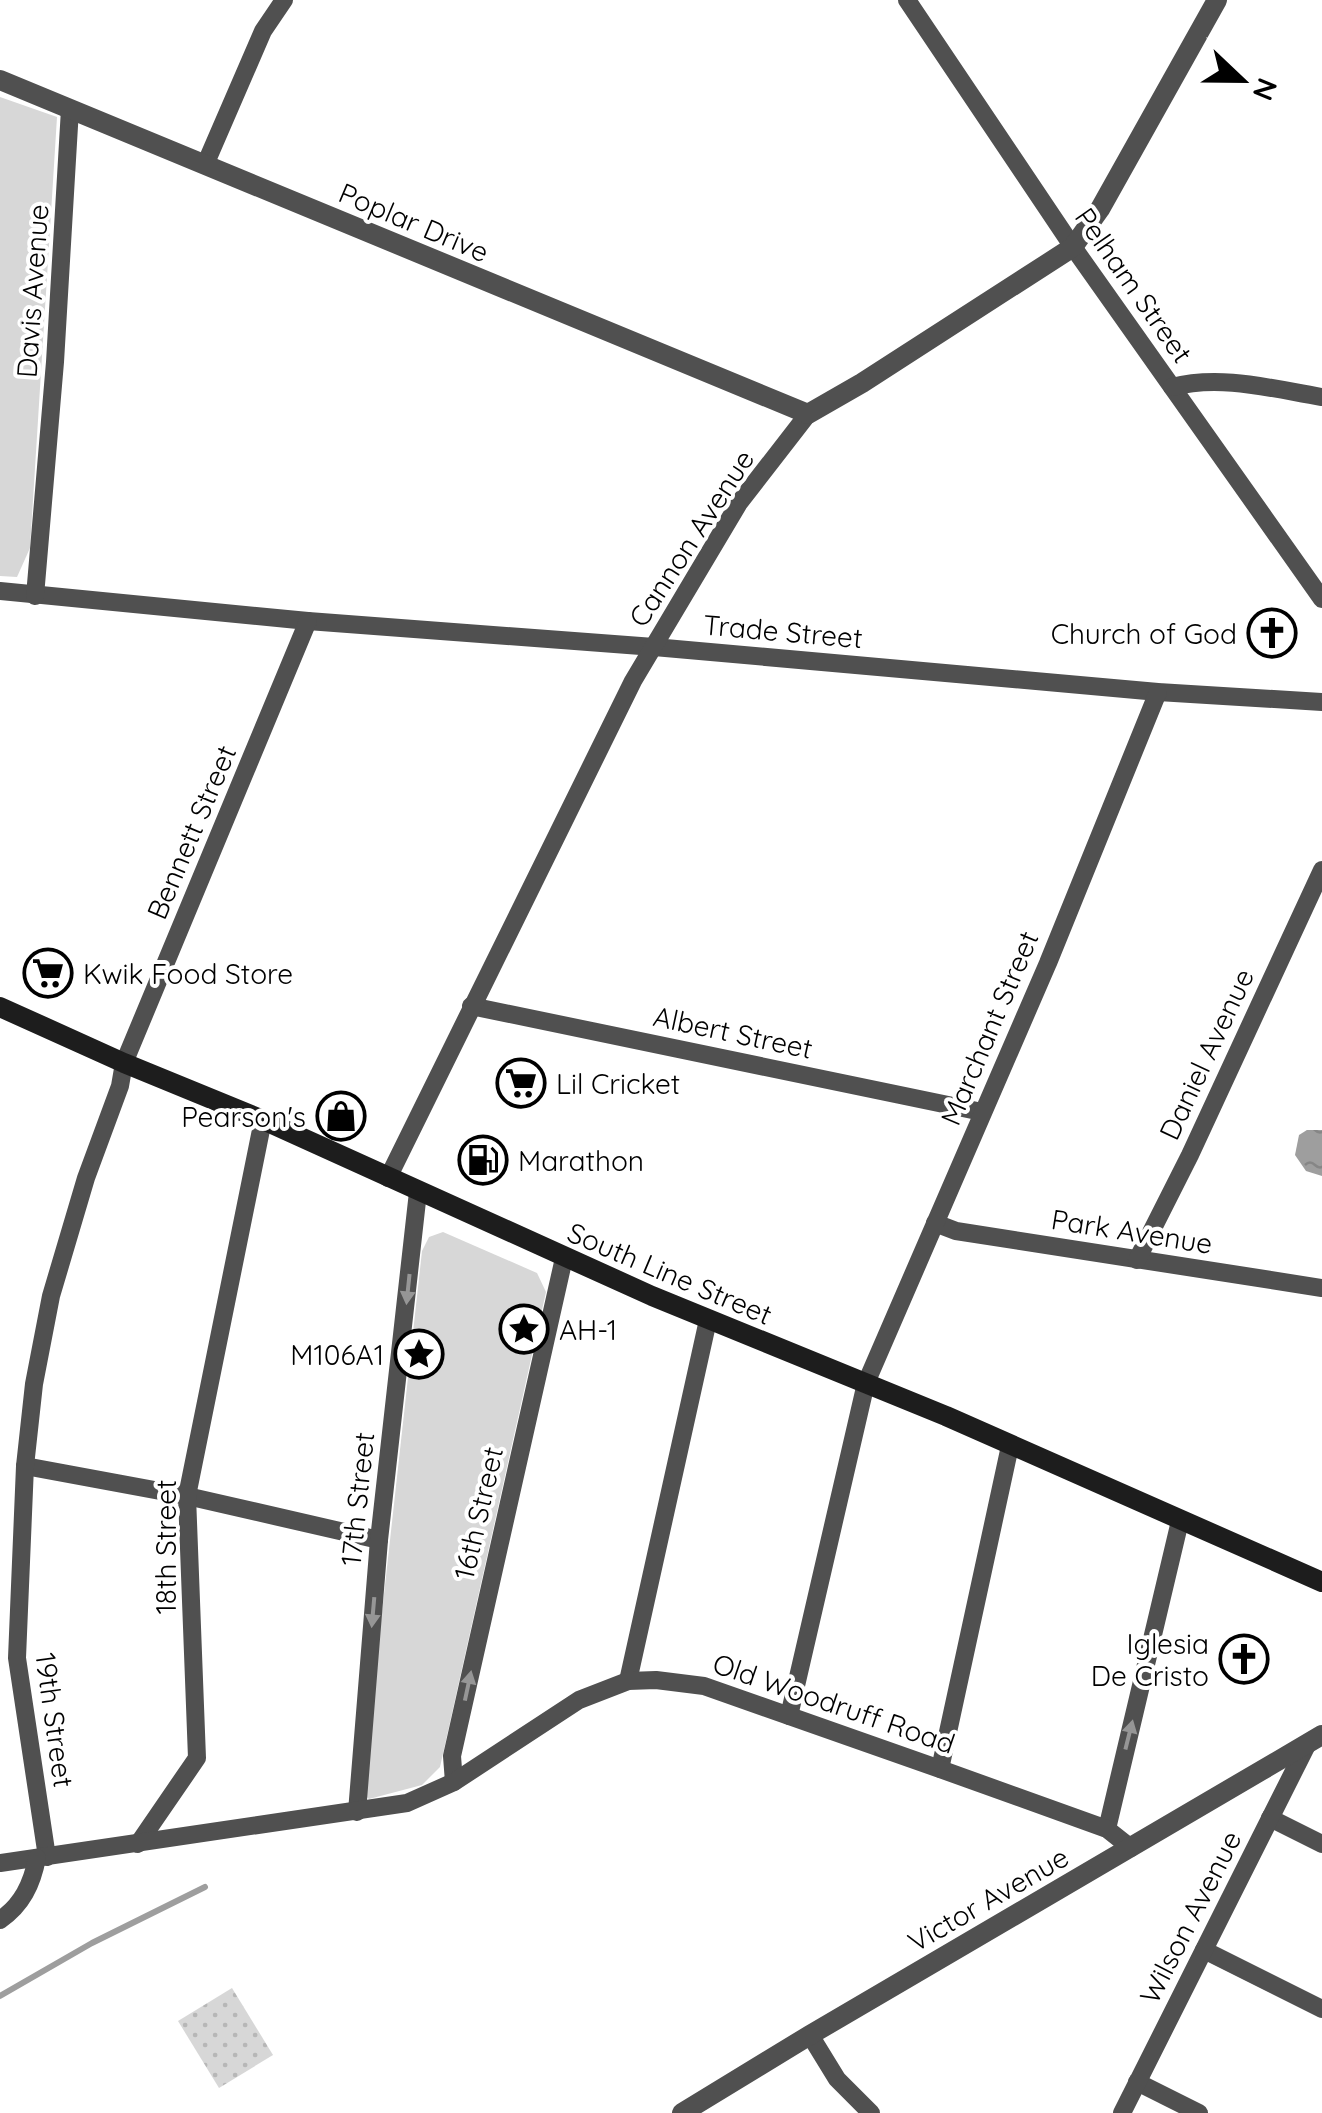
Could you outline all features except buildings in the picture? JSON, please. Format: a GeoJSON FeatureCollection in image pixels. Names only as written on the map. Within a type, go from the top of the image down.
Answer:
{"type":"FeatureCollection","features":[{"type":"Feature","properties":{"kind":"main road","name":"South Line Street"},"geometry":{"type":"LineString","coordinates":[[0,1008],[263,1120],[564,1258],[1322,1582]]}},
{"type":"Feature","properties":{"kind":"street"},"geometry":{"type":"LineString","coordinates":[[206,165],[262,32],[284,0]]}},
{"type":"Feature","properties":{"kind":"street","name":"Pelham Street"},"geometry":{"type":"LineString","coordinates":[[907,0],[1072,247],[1322,598]]}},
{"type":"Feature","properties":{"kind":"street","name":"Cannon Avenue"},"geometry":{"type":"LineString","coordinates":[[388,1178],[634,681],[739,503],[808,414],[862,384],[1072,247],[1100,209],[1217,0]]}},
{"type":"Feature","properties":{"kind":"street","name":"Poplar Drive"},"geometry":{"type":"LineString","coordinates":[[0,80],[808,414]]}},
{"type":"Feature","properties":{"kind":"street","name":"Davis Avenue"},"geometry":{"type":"LineString","coordinates":[[35,596],[54,379],[70,108]]}},
{"type":"Feature","properties":{"kind":"street"},"geometry":{"type":"LineString","coordinates":[[1172,387],[1222,382],[1322,397]]}},
{"type":"Feature","properties":{"kind":"street","name":"Trade Street"},"geometry":{"type":"LineString","coordinates":[[0,591],[308,622],[1322,702]]}},
{"type":"Feature","properties":{"kind":"street","name":"Bennett Street"},"geometry":{"type":"LineString","coordinates":[[124,1063],[308,622]]}},
{"type":"Feature","properties":{"kind":"street","name":"Marchant Street"},"geometry":{"type":"LineString","coordinates":[[789,1716],[866,1384],[1158,692]]}},
{"type":"Feature","properties":{"kind":"street","name":"Daniel Avenue"},"geometry":{"type":"LineString","coordinates":[[1138,1260],[1322,870]]}},
{"type":"Feature","properties":{"kind":"street","name":"Albert Street"},"geometry":{"type":"LineString","coordinates":[[471,1006],[982,1112]]}},
{"type":"Feature","properties":{"kind":"street","name":"19th Street"},"geometry":{"type":"LineString","coordinates":[[42,1858],[9,1659],[25,1466],[41,1340],[54,1282],[120,1086],[124,1063]]}},
{"type":"Feature","properties":{"kind":"street","name":"18th Street"},"geometry":{"type":"LineString","coordinates":[[138,1844],[197,1758],[187,1496],[263,1120]]}},
{"type":"Feature","properties":{"kind":"street","name":"17th Street"},"geometry":{"type":"LineString","coordinates":[[357,1812],[380,1540],[418,1192]]}},
{"type":"Feature","properties":{"kind":"street","name":"Park Avenue"},"geometry":{"type":"LineString","coordinates":[[935,1223],[956,1231],[1322,1288]]}},
{"type":"Feature","properties":{"kind":"street","name":"16th Street"},"geometry":{"type":"LineString","coordinates":[[454,1782],[452,1756],[564,1258]]}},
{"type":"Feature","properties":{"kind":"street"},"geometry":{"type":"LineString","coordinates":[[628,1681],[708,1320]]}},
{"type":"Feature","properties":{"kind":"street"},"geometry":{"type":"LineString","coordinates":[[940,1769],[1010,1446]]}},
{"type":"Feature","properties":{"kind":"street"},"geometry":{"type":"LineString","coordinates":[[25,1466],[187,1496],[380,1540]]}},
{"type":"Feature","properties":{"kind":"street"},"geometry":{"type":"LineString","coordinates":[[1106,1830],[1180,1522]]}},
{"type":"Feature","properties":{"kind":"street","name":"Old Woodruff Road"},"geometry":{"type":"LineString","coordinates":[[0,1863],[407,1802],[454,1782],[562,1710],[628,1681],[688,1683],[789,1716],[1106,1830],[1131,1848]]}},
{"type":"Feature","properties":{"kind":"street","name":"Wilson Avenue"},"geometry":{"type":"LineString","coordinates":[[1122,2113],[1270,1818],[1315,1740]]}},
{"type":"Feature","properties":{"kind":"street","name":"Victor Avenue"},"geometry":{"type":"LineString","coordinates":[[682,2113],[1315,1740]]}},
{"type":"Feature","properties":{"kind":"street"},"geometry":{"type":"LineString","coordinates":[[1270,1818],[1322,1844]]}},
{"type":"Feature","properties":{"kind":"street"},"geometry":{"type":"LineString","coordinates":[[0,1920],[23,1898],[42,1858]]}},
{"type":"Feature","properties":{"kind":"street"},"geometry":{"type":"LineString","coordinates":[[1204,1950],[1322,2008]]}},
{"type":"Feature","properties":{"kind":"street"},"geometry":{"type":"LineString","coordinates":[[810,2035],[837,2080],[871,2113]]}},
{"type":"Feature","properties":{"kind":"street"},"geometry":{"type":"LineString","coordinates":[[1138,2082],[1199,2113]]}},
{"type":"Feature","properties":{"kind":"shaded area"},"geometry":{"type":"Polygon","coordinates":[[[0,97],[57,117],[30,548],[17,577],[0,576],[0,97]]]}},
{"type":"Feature","properties":{"kind":"shaded area"},"geometry":{"type":"Polygon","coordinates":[[[443,1232],[537,1273],[546,1292],[440,1767],[422,1785],[369,1799],[362,1793],[422,1251],[429,1237],[443,1232]]]}},
{"type":"Feature","properties":{"kind":"shaded area"},"geometry":{"type":"Polygon","coordinates":[[[232,1988],[273,2055],[219,2088],[178,2021],[232,1988]]]}},
{"type":"Feature","properties":{"kind":"water"},"geometry":{"type":"Polygon","coordinates":[[[1307,1130],[1322,1130],[1322,1176],[1306,1171],[1295,1155],[1299,1135],[1307,1130]]]}},
{"type":"Feature","properties":{"kind":"waterway"},"geometry":{"type":"LineString","coordinates":[[0,1996],[92,1943],[205,1887]]}},
{"type":"Feature","properties":{"kind":"place","name":"Church of God"},"geometry":{"type":"Point","coordinates":[1272,633]}},
{"type":"Feature","properties":{"kind":"place","name":"Kwik Food Store"},"geometry":{"type":"Point","coordinates":[48,973]}},
{"type":"Feature","properties":{"kind":"place","name":"Lil Cricket"},"geometry":{"type":"Point","coordinates":[521,1083]}},
{"type":"Feature","properties":{"kind":"place","name":"Pearson's"},"geometry":{"type":"Point","coordinates":[341,1116]}},
{"type":"Feature","properties":{"kind":"place","name":"Marathon"},"geometry":{"type":"Point","coordinates":[483,1160]}},
{"type":"Feature","properties":{"kind":"place","name":"AH-1"},"geometry":{"type":"Point","coordinates":[524,1329]}},
{"type":"Feature","properties":{"kind":"place","name":"M106A1"},"geometry":{"type":"Point","coordinates":[419,1354]}},
{"type":"Feature","properties":{"kind":"place","name":"Iglesia De Cristo"},"geometry":{"type":"Point","coordinates":[1244,1659]}}]}
